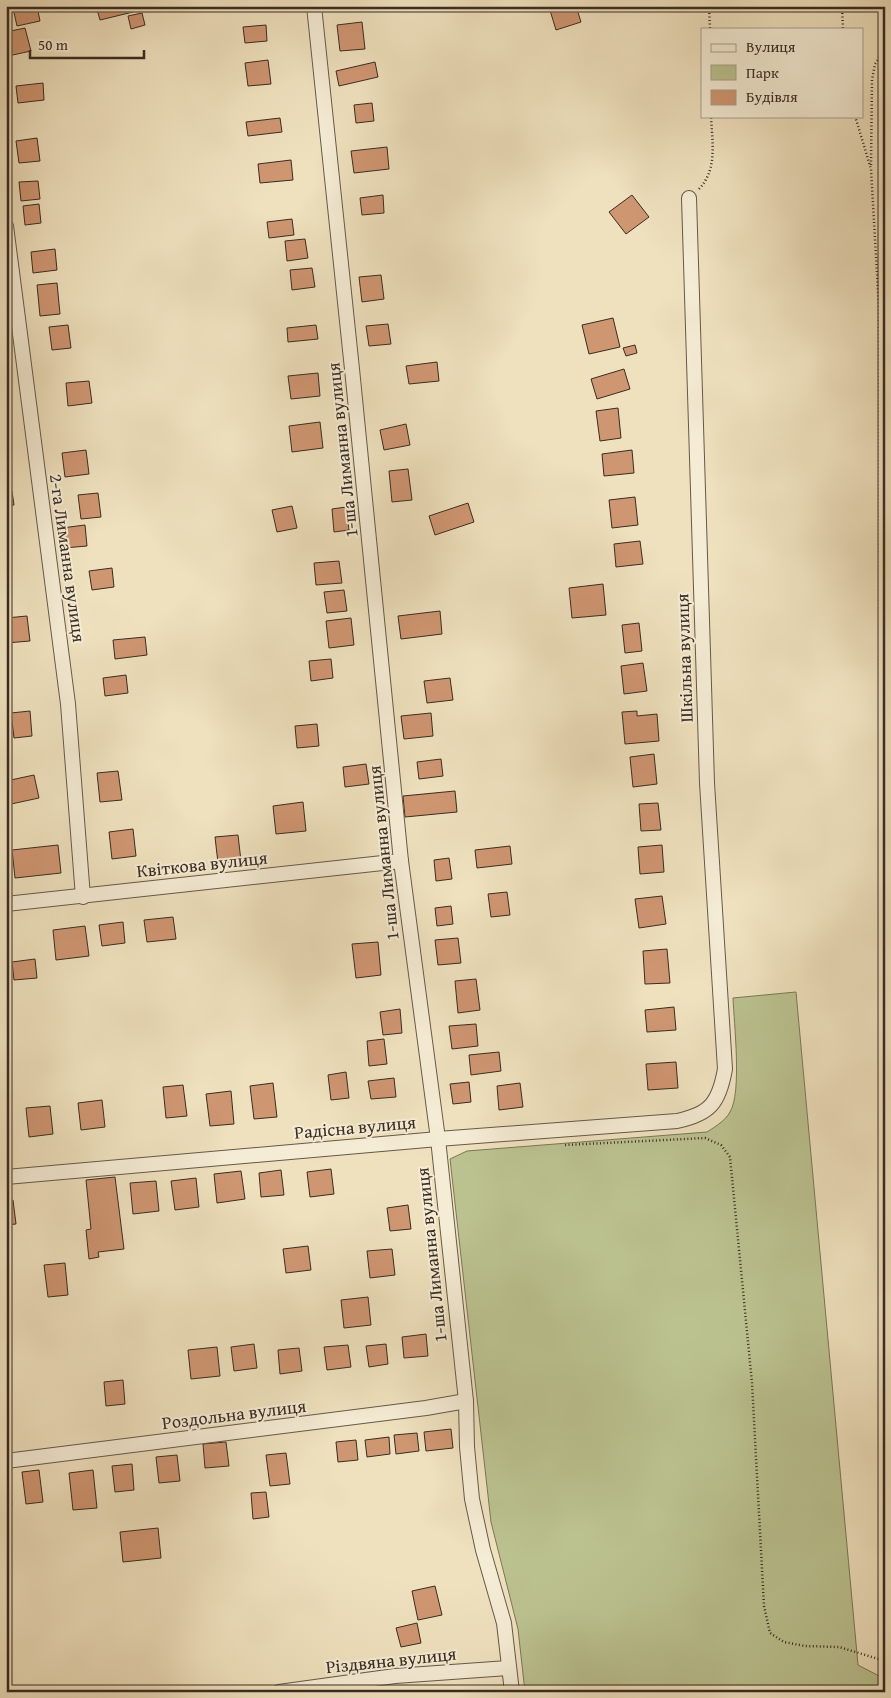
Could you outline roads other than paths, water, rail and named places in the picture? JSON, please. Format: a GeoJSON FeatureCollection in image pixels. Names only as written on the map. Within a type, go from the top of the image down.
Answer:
{"type":"FeatureCollection","features":[{"type":"Feature","properties":{"kind":"street","name":"1-ша Лиманна вулиця"},"geometry":{"type":"LineString","coordinates":[[314,6],[401,861],[438,1139],[466,1401],[467,1447],[472,1499],[483,1550],[504,1623],[512,1692]]}},
{"type":"Feature","properties":{"kind":"street","name":"Шкільна вулиця"},"geometry":{"type":"LineString","coordinates":[[689,198],[707,783],[724,1069],[722,1083],[716,1097],[706,1112]]}},
{"type":"Feature","properties":{"kind":"street","name":"2-га Лиманна вулиця"},"geometry":{"type":"LineString","coordinates":[[6,226],[68,704],[83,896]]}},
{"type":"Feature","properties":{"kind":"street","name":"Квіткова вулиця"},"geometry":{"type":"LineString","coordinates":[[6,904],[401,861]]}},
{"type":"Feature","properties":{"kind":"street","name":"Радісна вулиця"},"geometry":{"type":"LineString","coordinates":[[6,1177],[438,1139],[677,1122],[694,1118],[706,1112]]}},
{"type":"Feature","properties":{"kind":"street","name":"Роздольна вулиця"},"geometry":{"type":"LineString","coordinates":[[6,1461],[426,1408],[466,1401]]}},
{"type":"Feature","properties":{"kind":"street","name":"Різдвяна вулиця"},"geometry":{"type":"LineString","coordinates":[[279,1692],[395,1676],[508,1668]]}}]}
